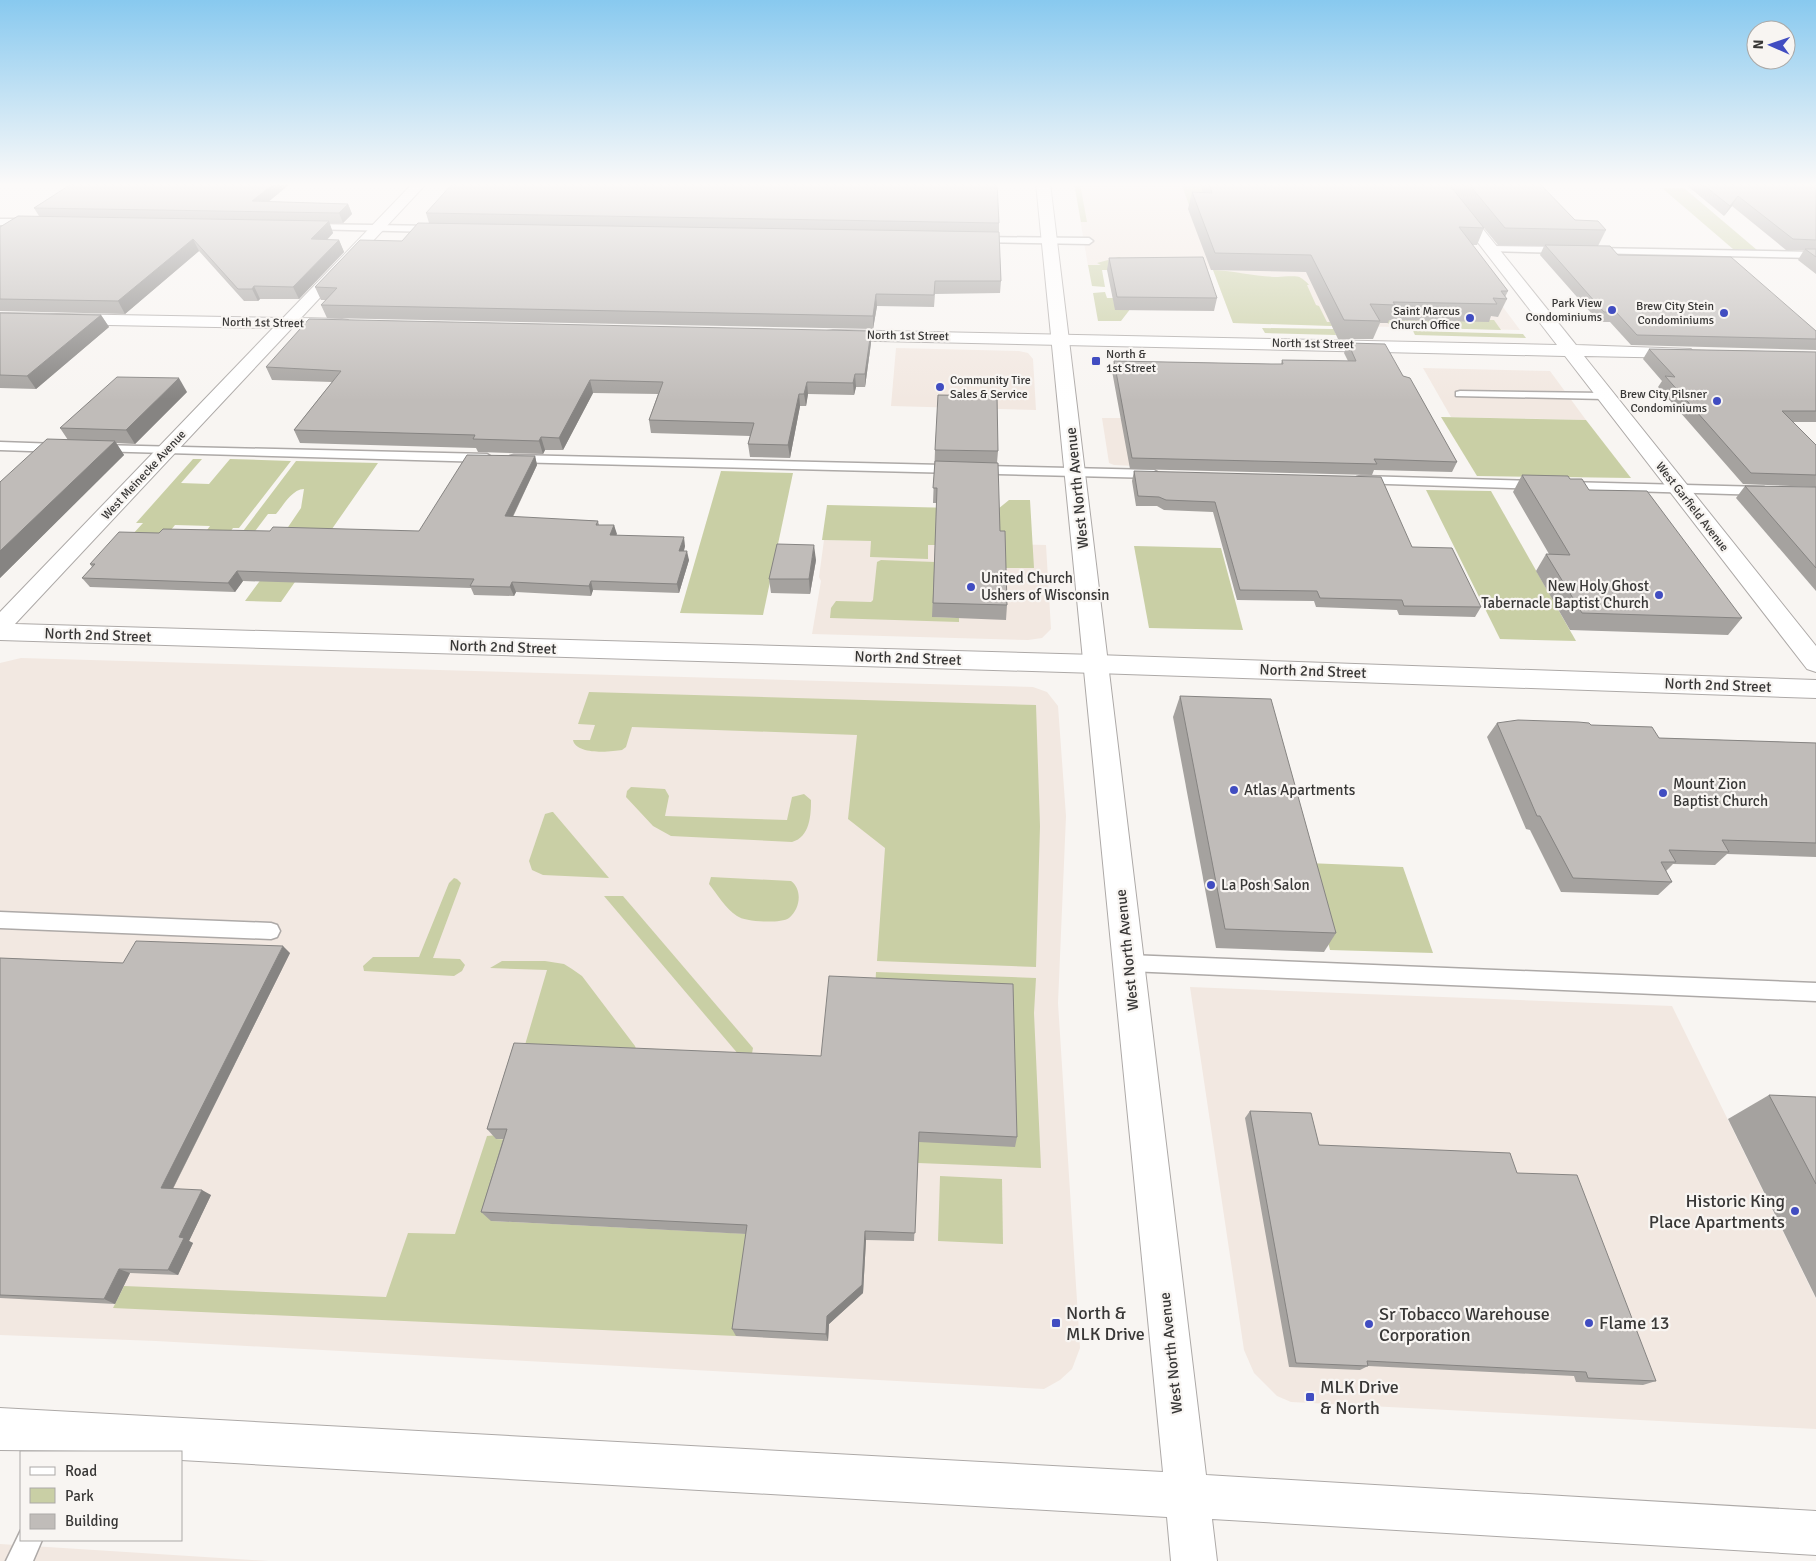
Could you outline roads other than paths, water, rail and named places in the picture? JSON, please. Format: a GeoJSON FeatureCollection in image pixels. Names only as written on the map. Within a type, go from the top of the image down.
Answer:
{"type":"FeatureCollection","features":[{"type":"Feature","properties":{"kind":"street","name":"West Meinecke Avenue"},"geometry":{"type":"LineString","coordinates":[[0,626],[351,256]]}},
{"type":"Feature","properties":{"kind":"street","name":"West North Avenue"},"geometry":{"type":"LineString","coordinates":[[1051,256],[1194,1561]]}},
{"type":"Feature","properties":{"kind":"street","name":"West Garfield Avenue"},"geometry":{"type":"LineString","coordinates":[[1495,256],[1816,663]]}},
{"type":"Feature","properties":{"kind":"street","name":"North 1st Street"},"geometry":{"type":"LineString","coordinates":[[0,318],[360,325]]}},
{"type":"Feature","properties":{"kind":"street","name":"North 1st Street"},"geometry":{"type":"LineString","coordinates":[[816,334],[1701,353]]}},
{"type":"Feature","properties":{"kind":"street","name":"North 2nd Street"},"geometry":{"type":"LineString","coordinates":[[0,632],[1096,664],[1816,689]]}},
{"type":"Feature","properties":{"kind":"street"},"geometry":{"type":"LineString","coordinates":[[0,1429],[77,1443],[422,1449],[1187,1497],[1816,1533]]}},
{"type":"Feature","properties":{"kind":"lane"},"geometry":{"type":"LineString","coordinates":[[1460,394],[1605,396]]}},
{"type":"Feature","properties":{"kind":"lane"},"geometry":{"type":"LineString","coordinates":[[0,446],[69,448]]}},
{"type":"Feature","properties":{"kind":"lane"},"geometry":{"type":"LineString","coordinates":[[89,449],[1165,474]]}},
{"type":"Feature","properties":{"kind":"lane"},"geometry":{"type":"LineString","coordinates":[[1344,479],[1777,491]]}},
{"type":"Feature","properties":{"kind":"lane"},"geometry":{"type":"LineString","coordinates":[[0,920],[271,931]]}},
{"type":"Feature","properties":{"kind":"lane"},"geometry":{"type":"LineString","coordinates":[[1129,963],[1816,992]]}},
{"type":"Feature","properties":{"kind":"lane"},"geometry":{"type":"LineString","coordinates":[[19,1561],[29,1541]]}},
{"type":"Feature","properties":{"kind":"place","name":"Park View Condominiums"},"geometry":{"type":"Point","coordinates":[1612,310]}},
{"type":"Feature","properties":{"kind":"place","name":"Brew City Stein Condominiums"},"geometry":{"type":"Point","coordinates":[1724,313]}},
{"type":"Feature","properties":{"kind":"place","name":"Saint Marcus Church Office"},"geometry":{"type":"Point","coordinates":[1470,318]}},
{"type":"Feature","properties":{"kind":"place","name":"North & 1st Street"},"geometry":{"type":"Point","coordinates":[1096,361]}},
{"type":"Feature","properties":{"kind":"place","name":"Community Tire Sales & Service"},"geometry":{"type":"Point","coordinates":[940,387]}},
{"type":"Feature","properties":{"kind":"place","name":"Brew City Pilsner Condominiums"},"geometry":{"type":"Point","coordinates":[1717,401]}},
{"type":"Feature","properties":{"kind":"place","name":"United Church Ushers of Wisconsin"},"geometry":{"type":"Point","coordinates":[971,587]}},
{"type":"Feature","properties":{"kind":"place","name":"New Holy Ghost Tabernacle Baptist Church"},"geometry":{"type":"Point","coordinates":[1659,595]}},
{"type":"Feature","properties":{"kind":"place","name":"Atlas Apartments"},"geometry":{"type":"Point","coordinates":[1234,790]}},
{"type":"Feature","properties":{"kind":"place","name":"Mount Zion Baptist Church"},"geometry":{"type":"Point","coordinates":[1663,793]}},
{"type":"Feature","properties":{"kind":"place","name":"La Posh Salon"},"geometry":{"type":"Point","coordinates":[1211,885]}},
{"type":"Feature","properties":{"kind":"place","name":"Historic King Place Apartments"},"geometry":{"type":"Point","coordinates":[1795,1211]}},
{"type":"Feature","properties":{"kind":"place","name":"North & MLK Drive"},"geometry":{"type":"Point","coordinates":[1056,1323]}},
{"type":"Feature","properties":{"kind":"place","name":"Flame 13"},"geometry":{"type":"Point","coordinates":[1589,1323]}},
{"type":"Feature","properties":{"kind":"place","name":"Sr Tobacco Warehouse Corporation"},"geometry":{"type":"Point","coordinates":[1369,1324]}},
{"type":"Feature","properties":{"kind":"place","name":"MLK Drive & North"},"geometry":{"type":"Point","coordinates":[1310,1397]}}]}
